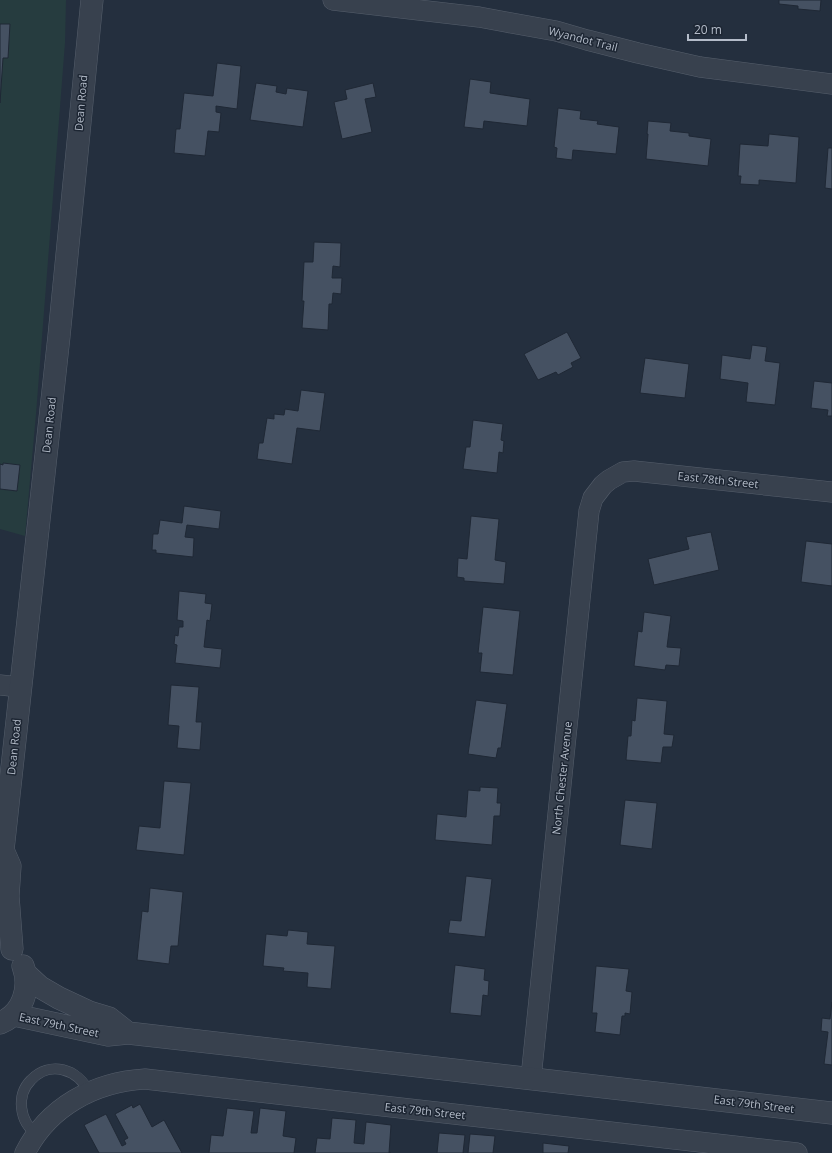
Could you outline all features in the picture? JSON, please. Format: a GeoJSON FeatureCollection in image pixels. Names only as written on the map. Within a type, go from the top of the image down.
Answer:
{"type":"FeatureCollection","features":[{"type":"Feature","properties":{"kind":"street","name":"Dean Road"},"geometry":{"type":"LineString","coordinates":[[6,945],[10,866],[2,851],[10,686],[59,336],[92,0]]}},
{"type":"Feature","properties":{"kind":"street","name":"Wyandot Trail"},"geometry":{"type":"LineString","coordinates":[[333,0],[506,22],[556,31],[638,53],[700,67],[832,84]]}},
{"type":"Feature","properties":{"kind":"street","name":"East 78th Street"},"geometry":{"type":"LineString","coordinates":[[606,482],[623,472],[634,471],[832,492]]}},
{"type":"Feature","properties":{"kind":"street","name":"North Chester Avenue"},"geometry":{"type":"LineString","coordinates":[[531,1078],[589,511],[597,491],[606,482]]}},
{"type":"Feature","properties":{"kind":"street"},"geometry":{"type":"LineString","coordinates":[[4,1022],[24,998],[27,986],[27,974],[22,961],[6,945]]}},
{"type":"Feature","properties":{"kind":"street","name":"East 79th Street"},"geometry":{"type":"LineString","coordinates":[[27,974],[40,987],[89,1012],[109,1018],[128,1033]]}},
{"type":"Feature","properties":{"kind":"street","name":"East 79th Street"},"geometry":{"type":"LineString","coordinates":[[4,1022],[108,1035],[128,1033],[832,1113]]}},
{"type":"Feature","properties":{"kind":"street","name":"East 79th Street"},"geometry":{"type":"LineString","coordinates":[[37,1134],[49,1119],[60,1110],[89,1092],[108,1084],[145,1079],[797,1153]]}},
{"type":"Feature","properties":{"kind":"street"},"geometry":{"type":"LineString","coordinates":[[25,1153],[37,1134]]}},
{"type":"Feature","properties":{"kind":"lane"},"geometry":{"type":"LineString","coordinates":[[37,1134],[27,1124],[21,1108],[24,1090],[31,1079],[42,1071],[56,1069],[66,1070],[71,1072],[85,1084],[89,1092]]}},
{"type":"Feature","properties":{"kind":"green space"},"geometry":{"type":"Polygon","coordinates":[[[0,0],[66,0],[65,43],[25,536],[0,529],[0,0]]]}},
{"type":"Feature","properties":{"kind":"building"},"geometry":{"type":"Polygon","coordinates":[[[779,0],[821,0],[820,11],[798,9],[798,6],[779,4],[779,0]]]}},
{"type":"Feature","properties":{"kind":"building"},"geometry":{"type":"Polygon","coordinates":[[[0,24],[10,24],[8,58],[3,58],[0,103],[0,24]]]}},
{"type":"Feature","properties":{"kind":"building"},"geometry":{"type":"Polygon","coordinates":[[[217,63],[241,66],[237,109],[216,106],[216,112],[221,113],[219,132],[208,131],[205,156],[174,153],[176,129],[180,129],[184,93],[213,96],[217,63]]]}},
{"type":"Feature","properties":{"kind":"building"},"geometry":{"type":"Polygon","coordinates":[[[470,79],[491,82],[490,93],[530,99],[527,126],[484,121],[483,129],[464,127],[470,79]]]}},
{"type":"Feature","properties":{"kind":"building"},"geometry":{"type":"Polygon","coordinates":[[[256,83],[277,86],[276,92],[286,94],[287,88],[308,91],[303,127],[250,120],[256,83]]]}},
{"type":"Feature","properties":{"kind":"building"},"geometry":{"type":"Polygon","coordinates":[[[373,83],[376,97],[365,99],[372,132],[342,139],[334,102],[347,99],[345,90],[373,83]]]}},
{"type":"Feature","properties":{"kind":"building"},"geometry":{"type":"Polygon","coordinates":[[[558,108],[581,111],[580,119],[598,121],[597,124],[619,127],[616,154],[573,150],[572,160],[556,158],[557,148],[554,147],[558,108]]]}},
{"type":"Feature","properties":{"kind":"building"},"geometry":{"type":"Polygon","coordinates":[[[648,121],[671,123],[670,131],[689,133],[689,136],[711,139],[708,166],[646,159],[648,121]]]}},
{"type":"Feature","properties":{"kind":"building"},"geometry":{"type":"Polygon","coordinates":[[[769,134],[799,137],[796,183],[759,180],[759,185],[740,184],[741,176],[738,176],[740,144],[768,146],[769,134]]]}},
{"type":"Feature","properties":{"kind":"building"},"geometry":{"type":"Polygon","coordinates":[[[828,148],[832,148],[832,189],[825,188],[828,148]]]}},
{"type":"Feature","properties":{"kind":"building"},"geometry":{"type":"Polygon","coordinates":[[[314,242],[341,243],[340,267],[333,266],[332,278],[342,278],[341,294],[333,293],[332,304],[329,304],[328,330],[302,328],[304,262],[313,262],[314,242]]]}},
{"type":"Feature","properties":{"kind":"building"},"geometry":{"type":"Polygon","coordinates":[[[567,332],[581,358],[571,363],[573,367],[558,375],[556,372],[538,380],[524,354],[567,332]]]}},
{"type":"Feature","properties":{"kind":"building"},"geometry":{"type":"Polygon","coordinates":[[[752,345],[767,347],[765,361],[780,363],[775,405],[746,402],[748,383],[720,379],[722,355],[750,359],[752,345]]]}},
{"type":"Feature","properties":{"kind":"building"},"geometry":{"type":"Polygon","coordinates":[[[645,358],[689,364],[685,398],[640,393],[645,358]]]}},
{"type":"Feature","properties":{"kind":"building"},"geometry":{"type":"Polygon","coordinates":[[[814,381],[832,383],[832,416],[827,416],[828,410],[811,408],[814,381]]]}},
{"type":"Feature","properties":{"kind":"building"},"geometry":{"type":"Polygon","coordinates":[[[301,390],[325,393],[320,431],[297,428],[292,464],[257,459],[259,443],[263,443],[267,418],[274,419],[274,414],[284,415],[285,409],[298,411],[301,390]]]}},
{"type":"Feature","properties":{"kind":"building"},"geometry":{"type":"Polygon","coordinates":[[[473,420],[503,424],[501,440],[504,441],[503,453],[499,452],[497,473],[463,469],[466,447],[470,447],[473,420]]]}},
{"type":"Feature","properties":{"kind":"building"},"geometry":{"type":"Polygon","coordinates":[[[3,463],[20,465],[17,491],[0,489],[0,464],[3,465],[3,463]]]}},
{"type":"Feature","properties":{"kind":"building"},"geometry":{"type":"Polygon","coordinates":[[[184,506],[221,511],[219,529],[187,525],[185,537],[194,538],[193,557],[156,553],[156,550],[152,550],[153,534],[158,534],[160,520],[182,523],[184,506]]]}},
{"type":"Feature","properties":{"kind":"building"},"geometry":{"type":"Polygon","coordinates":[[[471,516],[499,519],[495,560],[506,562],[504,584],[464,581],[464,578],[457,577],[458,558],[467,559],[471,516]]]}},
{"type":"Feature","properties":{"kind":"building"},"geometry":{"type":"Polygon","coordinates":[[[711,532],[719,570],[654,585],[648,559],[689,549],[686,537],[711,532]]]}},
{"type":"Feature","properties":{"kind":"building"},"geometry":{"type":"Polygon","coordinates":[[[806,541],[832,544],[832,586],[801,582],[806,541]]]}},
{"type":"Feature","properties":{"kind":"building"},"geometry":{"type":"Polygon","coordinates":[[[179,591],[206,594],[205,603],[212,604],[210,621],[207,620],[204,647],[222,649],[220,668],[175,663],[177,645],[174,644],[175,635],[178,636],[179,627],[183,627],[183,621],[177,620],[179,591]]]}},
{"type":"Feature","properties":{"kind":"building"},"geometry":{"type":"Polygon","coordinates":[[[483,607],[520,611],[513,675],[480,672],[482,653],[478,653],[483,607]]]}},
{"type":"Feature","properties":{"kind":"building"},"geometry":{"type":"Polygon","coordinates":[[[644,612],[671,616],[667,647],[681,648],[679,666],[666,665],[665,670],[634,666],[638,631],[642,632],[644,612]]]}},
{"type":"Feature","properties":{"kind":"building"},"geometry":{"type":"Polygon","coordinates":[[[171,685],[199,687],[196,722],[202,722],[200,750],[177,748],[179,726],[168,725],[171,685]]]}},
{"type":"Feature","properties":{"kind":"building"},"geometry":{"type":"Polygon","coordinates":[[[637,698],[667,701],[664,734],[674,735],[672,747],[663,747],[661,763],[626,760],[628,736],[631,736],[632,720],[635,721],[637,698]]]}},
{"type":"Feature","properties":{"kind":"building"},"geometry":{"type":"Polygon","coordinates":[[[476,700],[507,704],[501,748],[498,748],[496,758],[468,754],[476,700]]]}},
{"type":"Feature","properties":{"kind":"building"},"geometry":{"type":"Polygon","coordinates":[[[164,781],[191,783],[184,855],[136,850],[139,826],[160,828],[164,781]]]}},
{"type":"Feature","properties":{"kind":"building"},"geometry":{"type":"Polygon","coordinates":[[[480,787],[498,788],[497,803],[501,803],[500,816],[494,816],[492,845],[435,840],[437,814],[466,817],[468,790],[480,791],[480,787]]]}},
{"type":"Feature","properties":{"kind":"building"},"geometry":{"type":"Polygon","coordinates":[[[625,800],[657,803],[652,849],[620,845],[625,800]]]}},
{"type":"Feature","properties":{"kind":"building"},"geometry":{"type":"Polygon","coordinates":[[[466,876],[492,879],[485,937],[448,933],[450,920],[461,921],[466,876]]]}},
{"type":"Feature","properties":{"kind":"building"},"geometry":{"type":"Polygon","coordinates":[[[150,888],[183,892],[178,946],[171,946],[169,964],[137,960],[142,911],[148,912],[150,888]]]}},
{"type":"Feature","properties":{"kind":"building"},"geometry":{"type":"Polygon","coordinates":[[[288,930],[308,932],[307,944],[335,946],[331,989],[307,987],[308,973],[283,971],[284,968],[263,966],[266,934],[287,936],[288,930]]]}},
{"type":"Feature","properties":{"kind":"building"},"geometry":{"type":"Polygon","coordinates":[[[455,965],[485,969],[484,980],[489,981],[488,996],[483,995],[481,1016],[450,1013],[455,965]]]}},
{"type":"Feature","properties":{"kind":"building"},"geometry":{"type":"Polygon","coordinates":[[[596,966],[629,969],[626,991],[632,992],[630,1014],[625,1013],[625,1016],[622,1016],[620,1035],[595,1032],[597,1013],[592,1013],[596,966]]]}},
{"type":"Feature","properties":{"kind":"building"},"geometry":{"type":"Polygon","coordinates":[[[832,1002],[832,1065],[824,1064],[828,1032],[821,1031],[822,1018],[830,1019],[832,1002]]]}},
{"type":"Feature","properties":{"kind":"building"},"geometry":{"type":"Polygon","coordinates":[[[140,1104],[152,1127],[164,1120],[182,1153],[99,1153],[84,1125],[106,1114],[122,1146],[126,1144],[124,1140],[128,1138],[115,1114],[132,1105],[133,1108],[140,1104]]]}},
{"type":"Feature","properties":{"kind":"building"},"geometry":{"type":"Polygon","coordinates":[[[227,1108],[254,1111],[251,1133],[257,1133],[260,1108],[286,1111],[283,1136],[296,1138],[294,1153],[209,1153],[211,1135],[223,1136],[227,1108]]]}},
{"type":"Feature","properties":{"kind":"building"},"geometry":{"type":"Polygon","coordinates":[[[332,1118],[356,1120],[354,1143],[364,1144],[366,1122],[391,1125],[389,1153],[315,1153],[317,1138],[330,1139],[332,1118]]]}},
{"type":"Feature","properties":{"kind":"building"},"geometry":{"type":"Polygon","coordinates":[[[439,1133],[465,1135],[463,1153],[437,1153],[439,1133]]]}},
{"type":"Feature","properties":{"kind":"building"},"geometry":{"type":"Polygon","coordinates":[[[470,1134],[495,1136],[493,1153],[468,1153],[470,1134]]]}},
{"type":"Feature","properties":{"kind":"building"},"geometry":{"type":"Polygon","coordinates":[[[543,1143],[569,1146],[568,1153],[543,1153],[543,1143]]]}}]}
